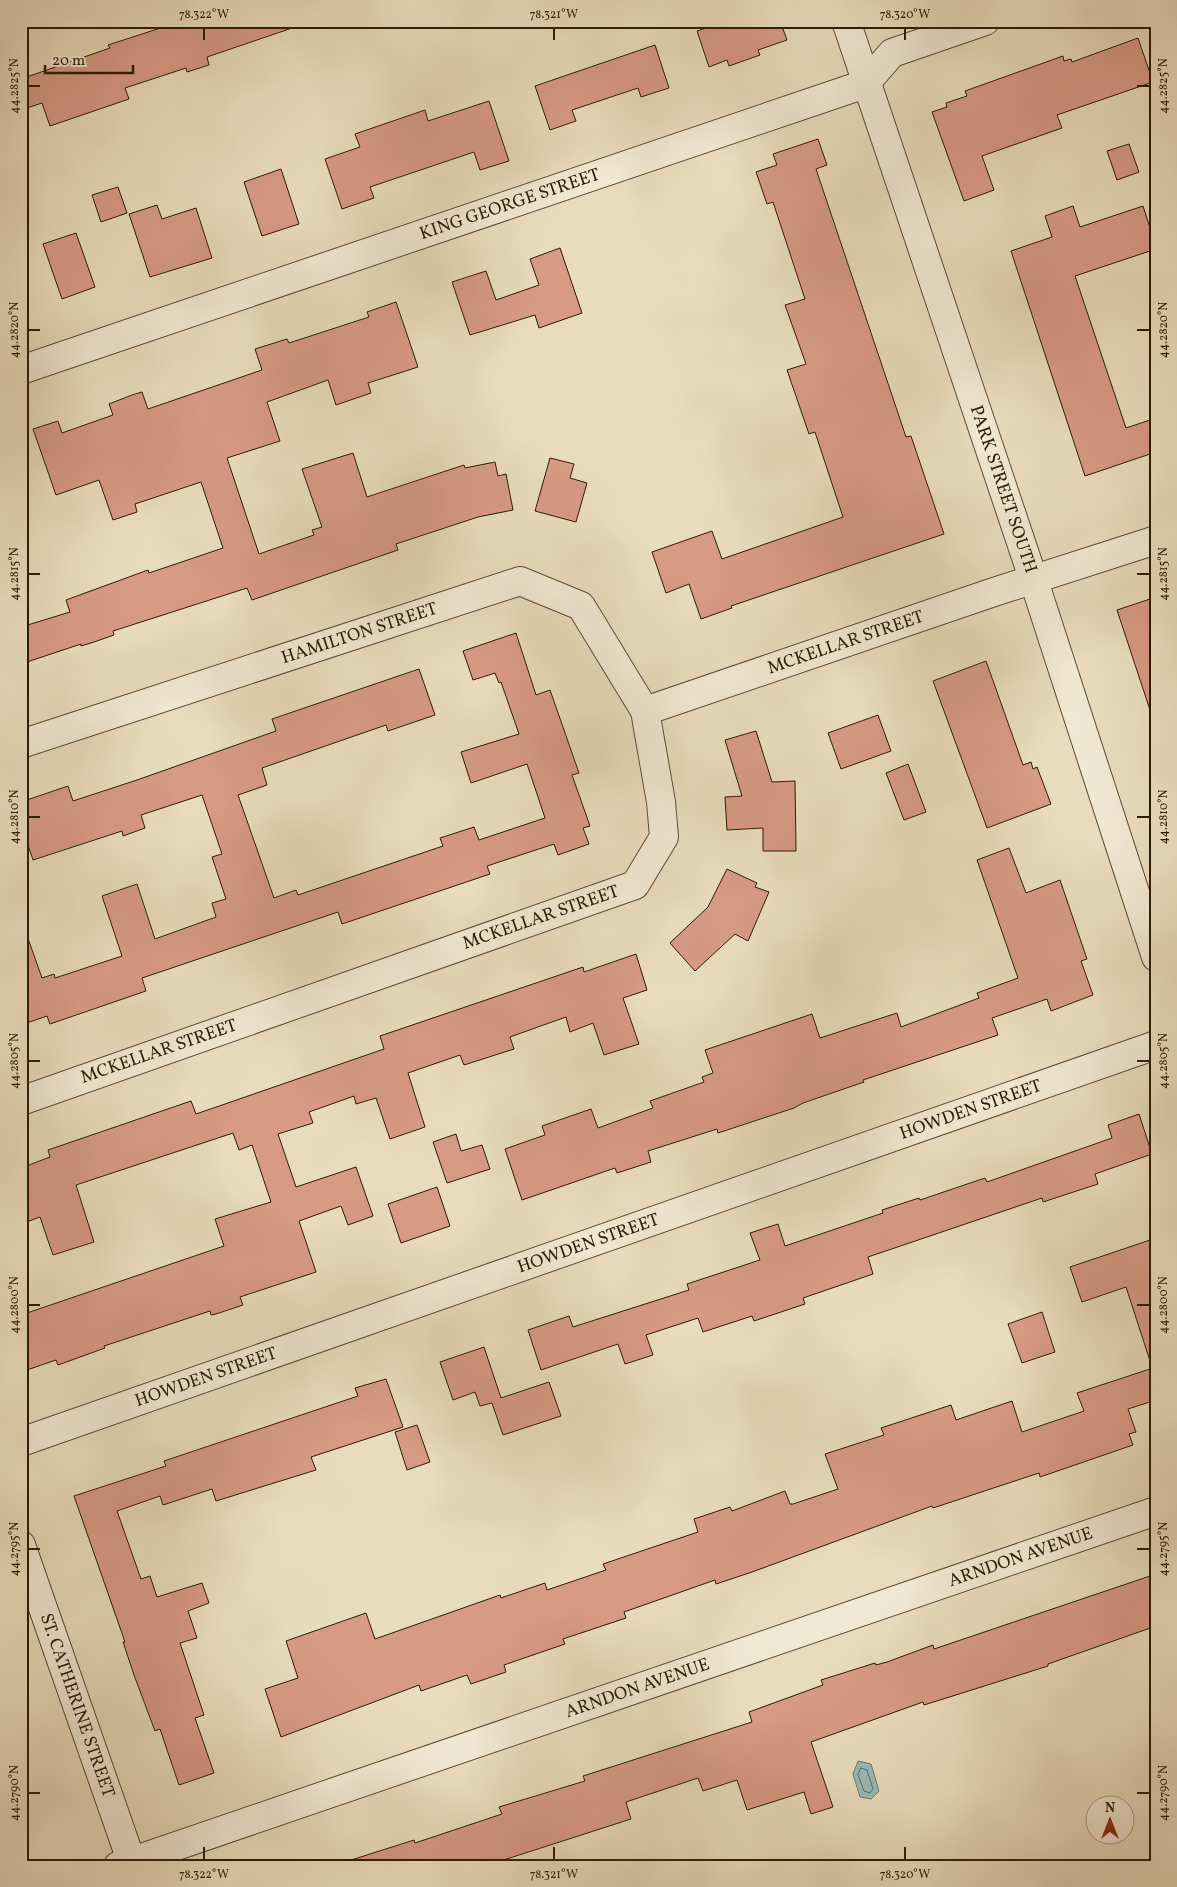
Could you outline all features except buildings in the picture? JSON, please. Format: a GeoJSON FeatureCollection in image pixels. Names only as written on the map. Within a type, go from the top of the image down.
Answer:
{"type":"FeatureCollection","features":[{"type":"Feature","properties":{"kind":"street","name":"PARK STREET SOUTH"},"geometry":{"type":"LineString","coordinates":[[846,21],[865,84],[1034,580],[1156,957]]}},
{"type":"Feature","properties":{"kind":"street"},"geometry":{"type":"LineString","coordinates":[[865,84],[892,53],[986,21]]}},
{"type":"Feature","properties":{"kind":"street","name":"KING GEORGE STREET"},"geometry":{"type":"LineString","coordinates":[[21,370],[865,84]]}},
{"type":"Feature","properties":{"kind":"street","name":"MCKELLAR STREET"},"geometry":{"type":"LineString","coordinates":[[21,1101],[635,885],[664,836],[661,802],[645,711],[994,592],[1156,540]]}},
{"type":"Feature","properties":{"kind":"street","name":"HAMILTON STREET"},"geometry":{"type":"LineString","coordinates":[[21,744],[520,582],[581,606],[645,711]]}},
{"type":"Feature","properties":{"kind":"street","name":"HOWDEN STREET"},"geometry":{"type":"LineString","coordinates":[[21,1442],[1156,1045]]}},
{"type":"Feature","properties":{"kind":"street","name":"ARNDON AVENUE"},"geometry":{"type":"LineString","coordinates":[[127,1864],[1156,1511]]}},
{"type":"Feature","properties":{"kind":"street","name":"ST. CATHERINE STREET"},"geometry":{"type":"LineString","coordinates":[[21,1545],[127,1864]]}},
{"type":"Feature","properties":{"kind":"water"},"geometry":{"type":"Polygon","coordinates":[[[858,1761],[871,1764],[879,1791],[871,1799],[860,1797],[853,1774],[858,1761]]]}}]}
